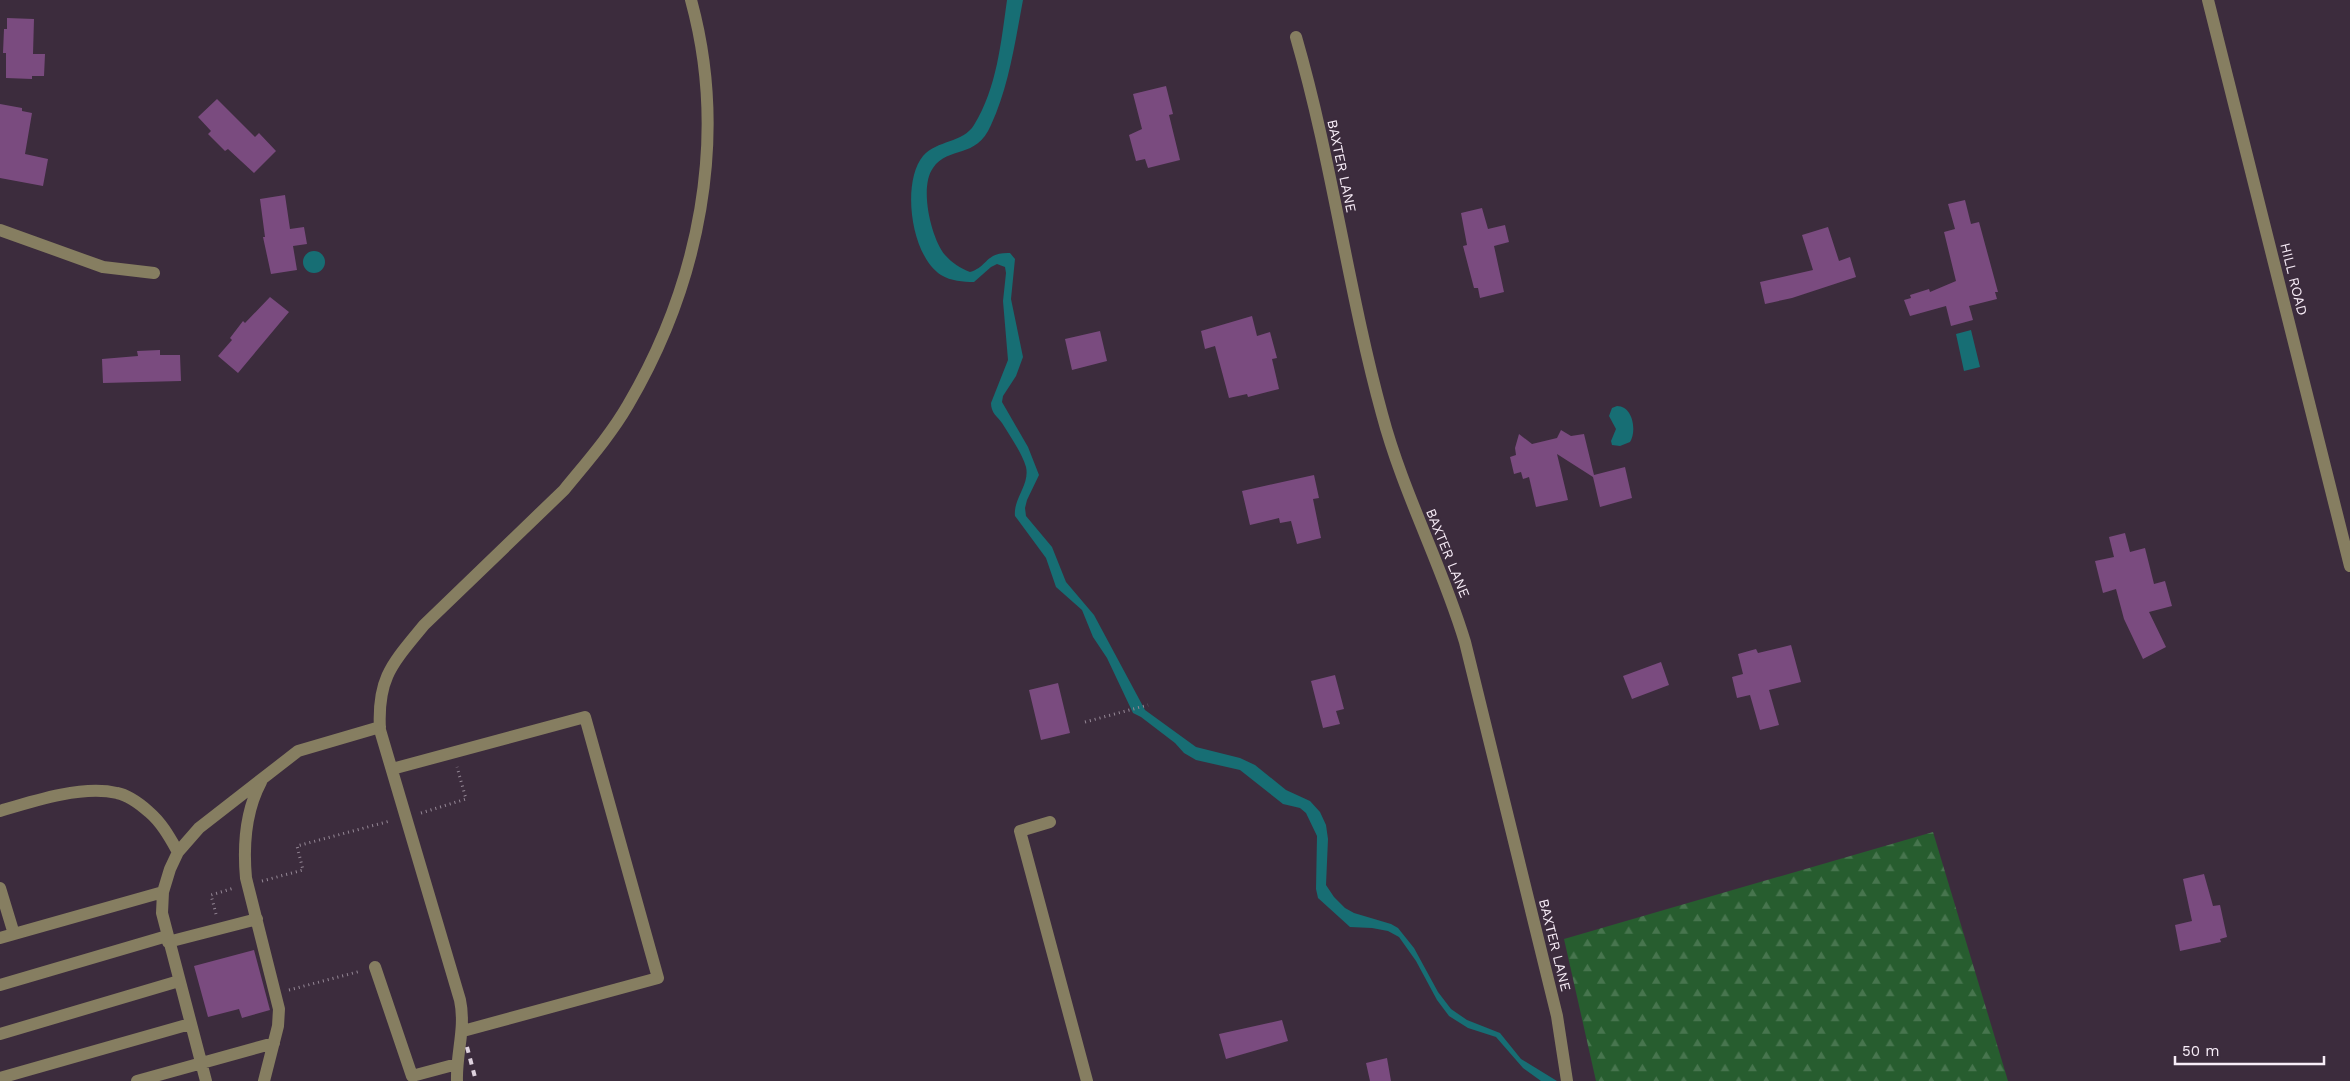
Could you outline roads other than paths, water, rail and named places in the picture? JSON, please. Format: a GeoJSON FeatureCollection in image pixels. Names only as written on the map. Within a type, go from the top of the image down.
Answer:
{"type":"FeatureCollection","features":[{"type":"Feature","properties":{"kind":"street"},"geometry":{"type":"LineString","coordinates":[[457,1081],[457,1064],[463,1031],[460,1000],[380,727],[378,714],[381,690],[404,650],[424,625],[564,490],[613,428],[653,357],[689,265],[704,191],[707,142],[706,93],[698,33],[690,0]]}},
{"type":"Feature","properties":{"kind":"street","name":"HILL ROAD"},"geometry":{"type":"LineString","coordinates":[[2208,0],[2350,566]]}},
{"type":"Feature","properties":{"kind":"street","name":"BAXTER LANE"},"geometry":{"type":"LineString","coordinates":[[1296,37],[1328,164],[1349,280],[1382,416],[1408,492],[1444,579],[1465,642],[1552,997],[1566,1078]]}},
{"type":"Feature","properties":{"kind":"street"},"geometry":{"type":"LineString","coordinates":[[0,230],[103,267],[154,273]]}},
{"type":"Feature","properties":{"kind":"street"},"geometry":{"type":"LineString","coordinates":[[392,769],[586,717],[658,978],[463,1031]]}},
{"type":"Feature","properties":{"kind":"street"},"geometry":{"type":"LineString","coordinates":[[206,1081],[162,913],[163,892],[178,852],[199,828],[298,751],[380,727]]}},
{"type":"Feature","properties":{"kind":"street"},"geometry":{"type":"LineString","coordinates":[[263,779],[249,809],[245,843],[246,878],[277,994],[279,1017],[264,1081]]}},
{"type":"Feature","properties":{"kind":"street"},"geometry":{"type":"LineString","coordinates":[[0,811],[65,795],[98,792],[117,793],[133,800],[150,813],[164,827],[178,852]]}},
{"type":"Feature","properties":{"kind":"street"},"geometry":{"type":"LineString","coordinates":[[1050,822],[1020,831],[1087,1081]]}},
{"type":"Feature","properties":{"kind":"street"},"geometry":{"type":"LineString","coordinates":[[0,889],[14,934]]}},
{"type":"Feature","properties":{"kind":"street"},"geometry":{"type":"LineString","coordinates":[[0,938],[163,892]]}},
{"type":"Feature","properties":{"kind":"street"},"geometry":{"type":"LineString","coordinates":[[0,985],[168,939],[257,919]]}},
{"type":"Feature","properties":{"kind":"street"},"geometry":{"type":"LineString","coordinates":[[375,967],[412,1076],[457,1064]]}},
{"type":"Feature","properties":{"kind":"street"},"geometry":{"type":"LineString","coordinates":[[0,1034],[179,981]]}},
{"type":"Feature","properties":{"kind":"street"},"geometry":{"type":"LineString","coordinates":[[0,1078],[190,1024]]}},
{"type":"Feature","properties":{"kind":"street"},"geometry":{"type":"LineString","coordinates":[[137,1081],[274,1043]]}},
{"type":"Feature","properties":{"kind":"railway"},"geometry":{"type":"LineString","coordinates":[[467,1047],[476,1081]]}}]}
